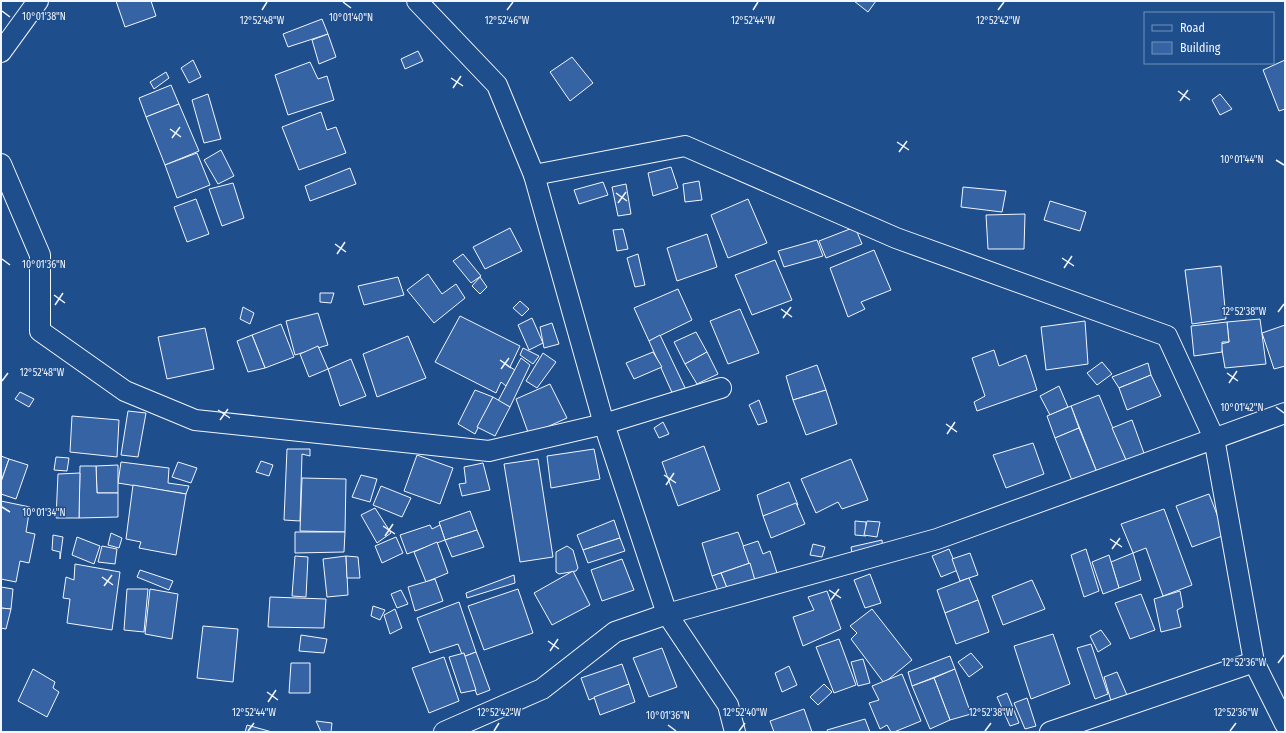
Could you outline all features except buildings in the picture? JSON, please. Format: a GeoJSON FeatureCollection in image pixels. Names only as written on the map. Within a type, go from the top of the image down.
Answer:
{"type":"FeatureCollection","features":[{"type":"Feature","properties":{"kind":"street"},"geometry":{"type":"LineString","coordinates":[[1,52],[38,1]]}},
{"type":"Feature","properties":{"kind":"street"},"geometry":{"type":"LineString","coordinates":[[417,1],[497,85],[534,175],[604,424],[667,614],[728,705],[735,732]]}},
{"type":"Feature","properties":{"kind":"street"},"geometry":{"type":"LineString","coordinates":[[534,175],[685,146],[896,238],[1167,336],[1214,438],[1254,662],[1285,724]]}},
{"type":"Feature","properties":{"kind":"street"},"geometry":{"type":"LineString","coordinates":[[1,164],[40,255],[40,331],[125,391],[195,420],[489,451],[604,424],[720,388]]}},
{"type":"Feature","properties":{"kind":"street"},"geometry":{"type":"LineString","coordinates":[[444,732],[542,689],[615,632],[667,614],[937,539],[1285,413]]}},
{"type":"Feature","properties":{"kind":"street"},"geometry":{"type":"LineString","coordinates":[[1050,732],[1254,662]]}}]}
